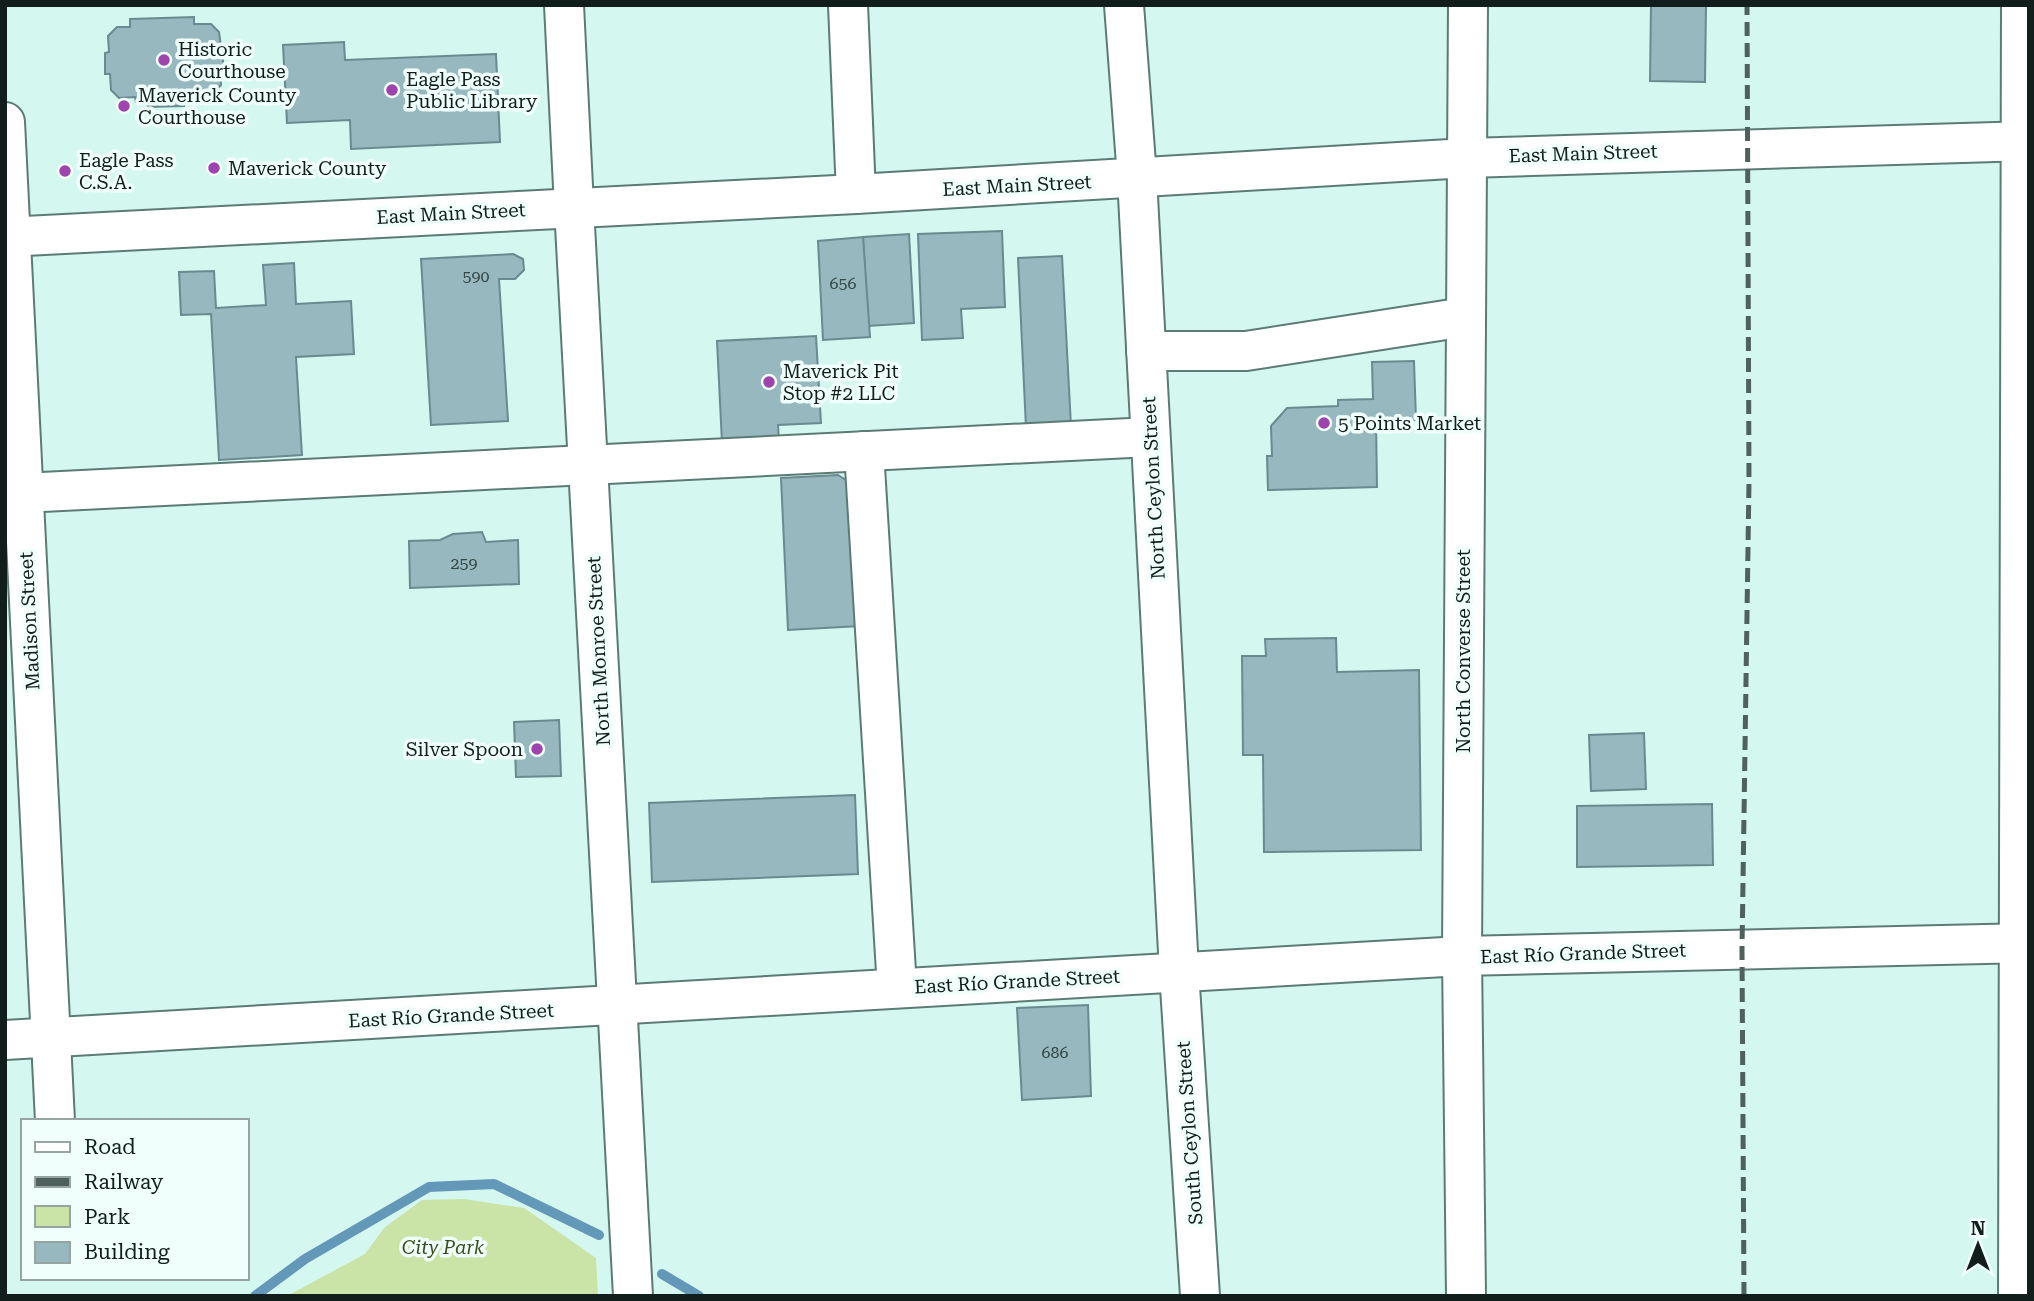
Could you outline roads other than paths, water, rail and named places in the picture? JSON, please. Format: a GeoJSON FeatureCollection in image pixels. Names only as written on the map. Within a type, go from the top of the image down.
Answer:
{"type":"FeatureCollection","features":[{"type":"Feature","properties":{"kind":"street","name":"North Monroe Street"},"geometry":{"type":"LineString","coordinates":[[564,5],[632,1296]]}},
{"type":"Feature","properties":{"kind":"street"},"geometry":{"type":"LineString","coordinates":[[848,5],[856,194]]}},
{"type":"Feature","properties":{"kind":"street","name":"North Ceylon Street"},"geometry":{"type":"LineString","coordinates":[[1124,5],[1137,177],[1179,971]]}},
{"type":"Feature","properties":{"kind":"street","name":"North Converse Street"},"geometry":{"type":"LineString","coordinates":[[1466,1296],[1462,956],[1468,5]]}},
{"type":"Feature","properties":{"kind":"street"},"geometry":{"type":"LineString","coordinates":[[2018,1296],[2024,943],[2024,141],[2021,5]]}},
{"type":"Feature","properties":{"kind":"street","name":"Madison Street"},"geometry":{"type":"LineString","coordinates":[[5,122],[55,1119]]}},
{"type":"Feature","properties":{"kind":"street","name":"East Main Street"},"geometry":{"type":"LineString","coordinates":[[9,237],[856,194],[1467,158],[2024,141]]}},
{"type":"Feature","properties":{"kind":"street"},"geometry":{"type":"LineString","coordinates":[[1146,351],[1246,351],[1465,317]]}},
{"type":"Feature","properties":{"kind":"street"},"geometry":{"type":"LineString","coordinates":[[22,494],[1150,437]]}},
{"type":"Feature","properties":{"kind":"street"},"geometry":{"type":"LineString","coordinates":[[864,451],[897,988]]}},
{"type":"Feature","properties":{"kind":"street","name":"East Río Grande Street"},"geometry":{"type":"LineString","coordinates":[[5,1041],[1462,956],[2024,943]]}},
{"type":"Feature","properties":{"kind":"street","name":"South Ceylon Street"},"geometry":{"type":"LineString","coordinates":[[1179,971],[1200,1296]]}},
{"type":"Feature","properties":{"kind":"waterway"},"geometry":{"type":"LineString","coordinates":[[255,1296],[305,1259],[429,1187],[494,1184],[599,1235]]}},
{"type":"Feature","properties":{"kind":"waterway"},"geometry":{"type":"LineString","coordinates":[[662,1274],[699,1296]]}},
{"type":"Feature","properties":{"kind":"railway"},"geometry":{"type":"LineString","coordinates":[[1744,1296],[1742,949],[1749,481],[1747,5]]}},
{"type":"Feature","properties":{"kind":"place","name":"Historic Courthouse"},"geometry":{"type":"Point","coordinates":[164,60]}},
{"type":"Feature","properties":{"kind":"place","name":"Eagle Pass Public Library"},"geometry":{"type":"Point","coordinates":[392,90]}},
{"type":"Feature","properties":{"kind":"place","name":"Maverick County Courthouse"},"geometry":{"type":"Point","coordinates":[124,106]}},
{"type":"Feature","properties":{"kind":"place","name":"Maverick County"},"geometry":{"type":"Point","coordinates":[214,168]}},
{"type":"Feature","properties":{"kind":"place","name":"Eagle Pass C.S.A."},"geometry":{"type":"Point","coordinates":[65,171]}},
{"type":"Feature","properties":{"kind":"place","name":"Maverick Pit Stop #2 LLC"},"geometry":{"type":"Point","coordinates":[769,382]}},
{"type":"Feature","properties":{"kind":"place","name":"5 Points Market"},"geometry":{"type":"Point","coordinates":[1324,423]}},
{"type":"Feature","properties":{"kind":"place","name":"Silver Spoon"},"geometry":{"type":"Point","coordinates":[537,749]}},
{"type":"Feature","properties":{"kind":"park label","name":"City Park"},"geometry":{"type":"Point","coordinates":[443,1247]}}]}
